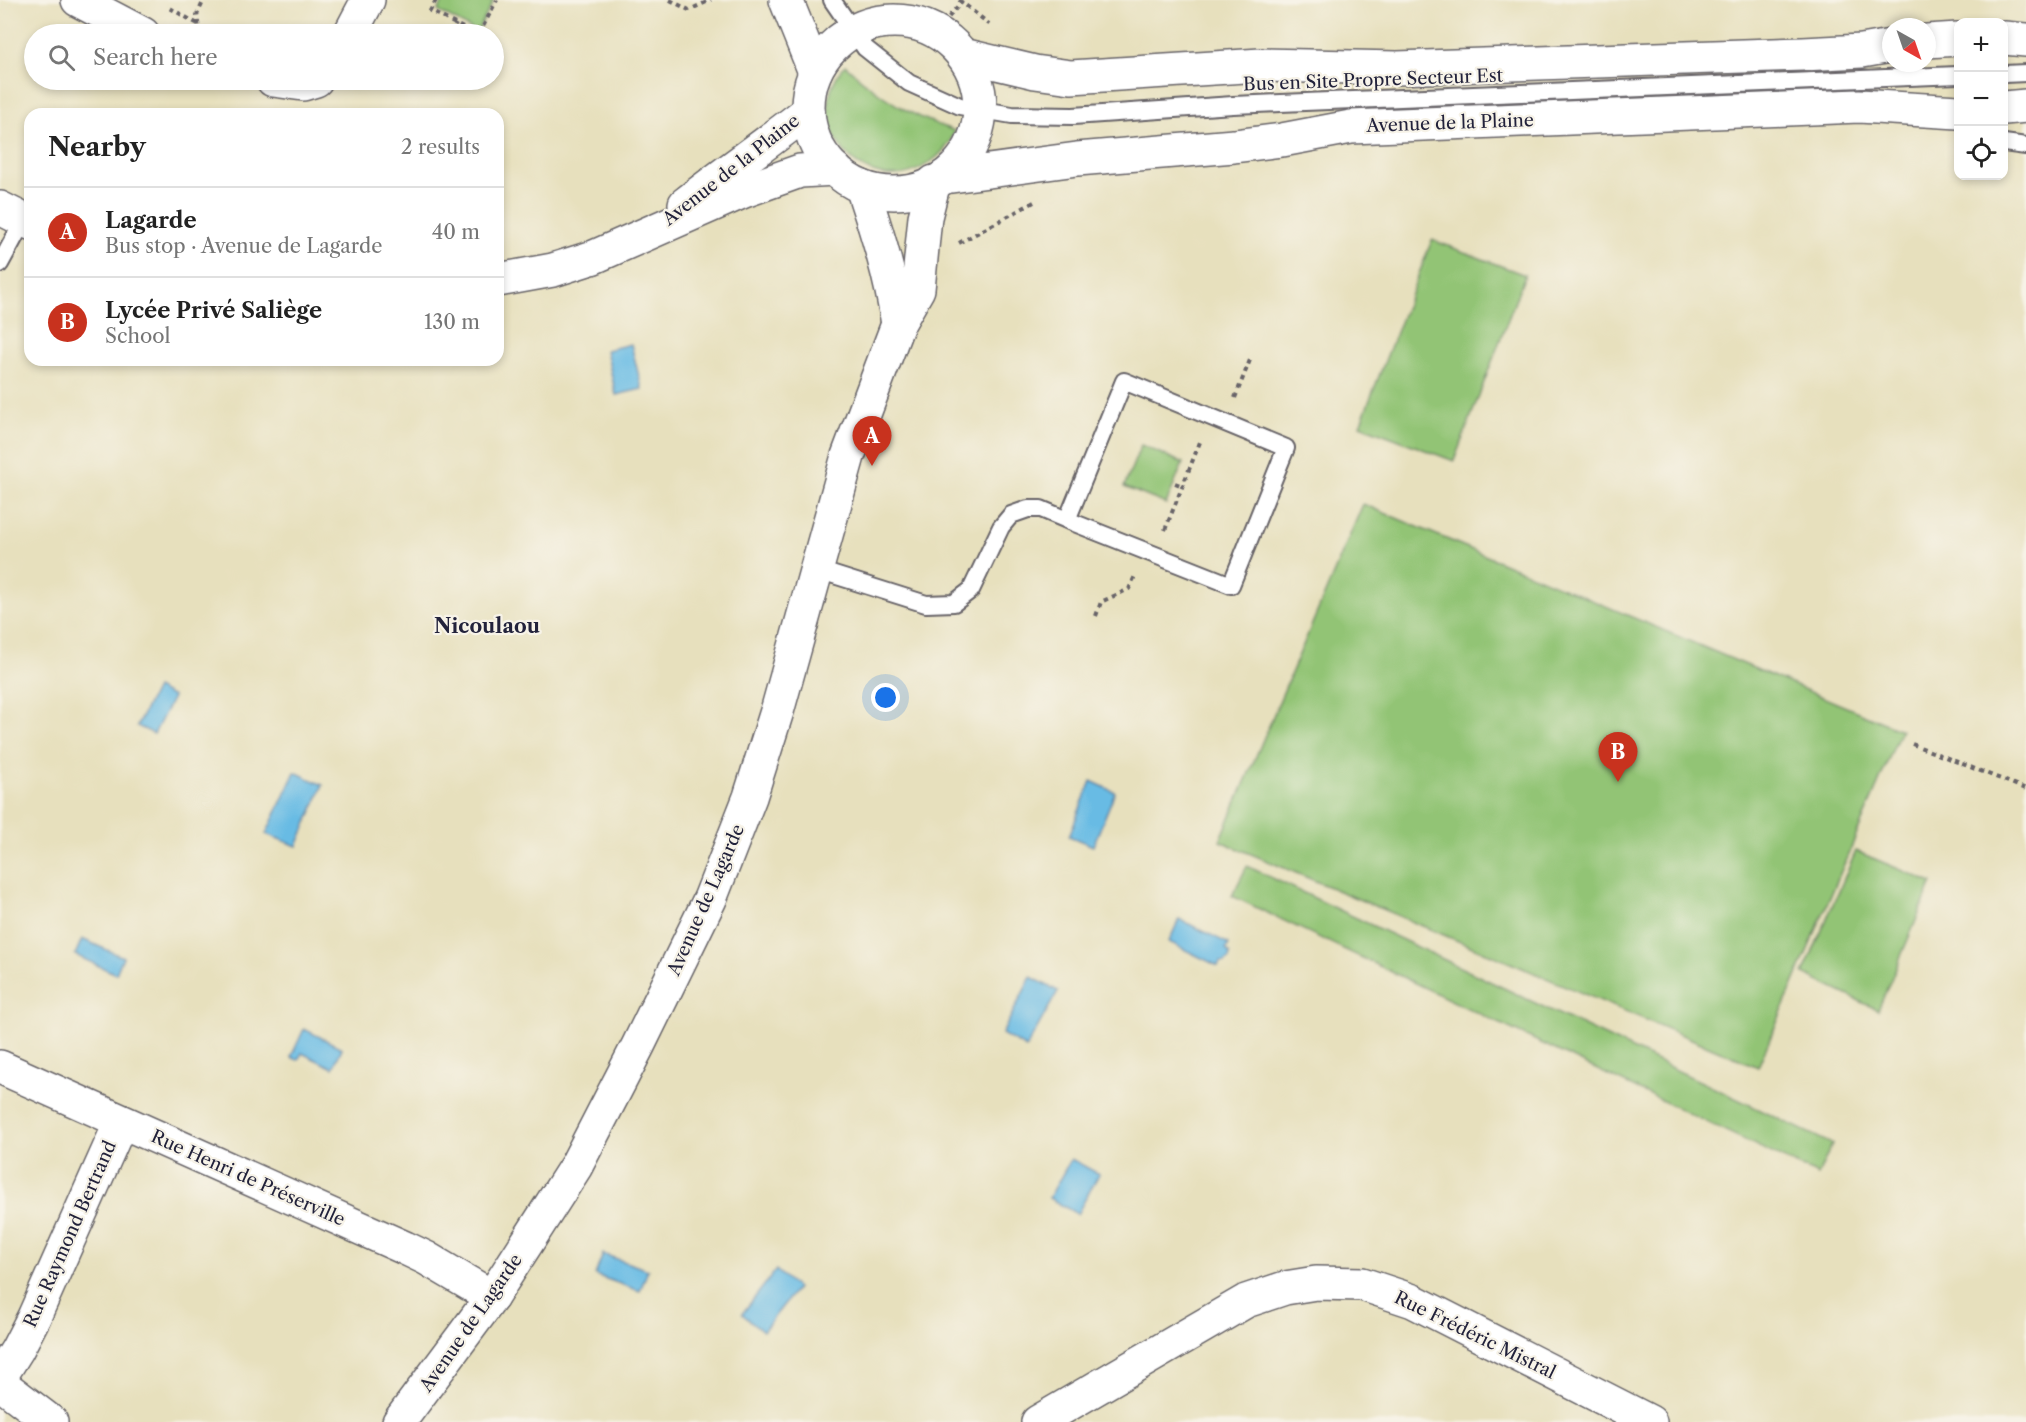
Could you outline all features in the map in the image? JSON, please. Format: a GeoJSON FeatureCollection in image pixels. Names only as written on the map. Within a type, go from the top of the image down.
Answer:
{"type":"FeatureCollection","features":[{"type":"Feature","properties":{"kind":"street"},"geometry":{"type":"LineString","coordinates":[[78,0],[125,24]]}},
{"type":"Feature","properties":{"kind":"street"},"geometry":{"type":"LineString","coordinates":[[355,24],[368,0]]}},
{"type":"Feature","properties":{"kind":"street"},"geometry":{"type":"LineString","coordinates":[[786,0],[815,72]]}},
{"type":"Feature","properties":{"kind":"street"},"geometry":{"type":"LineString","coordinates":[[898,324],[886,262],[862,187],[835,169],[818,148],[809,124],[809,91],[815,72],[828,50],[852,31],[873,23],[916,18],[946,38],[963,55],[973,72],[979,91],[980,111],[972,141],[965,154],[939,179]]}},
{"type":"Feature","properties":{"kind":"street"},"geometry":{"type":"LineString","coordinates":[[2008,38],[2026,40]]}},
{"type":"Feature","properties":{"kind":"street"},"geometry":{"type":"LineString","coordinates":[[1936,40],[1954,39]]}},
{"type":"Feature","properties":{"kind":"street"},"geometry":{"type":"LineString","coordinates":[[963,55],[1035,72],[1071,77],[1261,65],[1396,68],[1791,54],[1862,51],[1882,48]]}},
{"type":"Feature","properties":{"kind":"street","name":"Avenue de la Plaine"},"geometry":{"type":"LineString","coordinates":[[862,187],[899,192],[923,188],[939,179],[1077,159],[1234,146],[1351,127],[1859,106],[1954,112]]}},
{"type":"Feature","properties":{"kind":"street"},"geometry":{"type":"LineString","coordinates":[[2008,108],[2026,106]]}},
{"type":"Feature","properties":{"kind":"street","name":"Avenue de la Plaine"},"geometry":{"type":"LineString","coordinates":[[654,229],[730,168],[808,111]]}},
{"type":"Feature","properties":{"kind":"street","name":"Avenue de la Plaine"},"geometry":{"type":"LineString","coordinates":[[504,279],[553,270],[594,257],[744,191],[800,171],[835,169]]}},
{"type":"Feature","properties":{"kind":"street","name":"Avenue de Lagarde"},"geometry":{"type":"LineString","coordinates":[[399,1422],[492,1297],[576,1166],[710,899],[750,797],[778,708],[848,456],[898,324],[918,289],[925,217],[939,179]]}},
{"type":"Feature","properties":{"kind":"street","name":"Rue Henri de Préserville"},"geometry":{"type":"LineString","coordinates":[[0,1067],[405,1248],[492,1297]]}},
{"type":"Feature","properties":{"kind":"street","name":"Rue Raymond Bertrand"},"geometry":{"type":"LineString","coordinates":[[0,1377],[34,1317],[121,1122]]}},
{"type":"Feature","properties":{"kind":"street","name":"Rue Frédéric Mistral"},"geometry":{"type":"LineString","coordinates":[[1038,1422],[1246,1301],[1285,1288],[1316,1283],[1362,1284],[1413,1301],[1650,1422]]}},
{"type":"Feature","properties":{"kind":"street"},"geometry":{"type":"LineString","coordinates":[[0,1383],[51,1422]]}},
{"type":"Feature","properties":{"kind":"lane","name":"Bus en Site Propre Secteur Est"},"geometry":{"type":"LineString","coordinates":[[832,0],[865,48],[909,83],[960,106],[1012,115],[1073,116],[1233,105],[1954,75]]}},
{"type":"Feature","properties":{"kind":"lane"},"geometry":{"type":"LineString","coordinates":[[2008,74],[2026,73]]}},
{"type":"Feature","properties":{"kind":"lane"},"geometry":{"type":"LineString","coordinates":[[2008,144],[2026,146]]}},
{"type":"Feature","properties":{"kind":"lane"},"geometry":{"type":"LineString","coordinates":[[0,264],[18,217]]}},
{"type":"Feature","properties":{"kind":"lane"},"geometry":{"type":"LineString","coordinates":[[815,569],[926,604],[954,603],[971,590],[1000,527],[1011,515],[1028,509],[1041,509],[1067,520],[1231,585],[1286,448],[1124,381],[1067,520]]}},
{"type":"Feature","properties":{"kind":"path"},"geometry":{"type":"LineString","coordinates":[[198,24],[197,15],[204,0]]}},
{"type":"Feature","properties":{"kind":"path"},"geometry":{"type":"LineString","coordinates":[[436,0],[430,11],[456,24]]}},
{"type":"Feature","properties":{"kind":"path"},"geometry":{"type":"LineString","coordinates":[[484,24],[497,0]]}},
{"type":"Feature","properties":{"kind":"path"},"geometry":{"type":"LineString","coordinates":[[670,0],[689,10],[711,0]]}},
{"type":"Feature","properties":{"kind":"path"},"geometry":{"type":"LineString","coordinates":[[916,18],[960,1]]}},
{"type":"Feature","properties":{"kind":"path"},"geometry":{"type":"LineString","coordinates":[[164,5],[198,24]]}},
{"type":"Feature","properties":{"kind":"path"},"geometry":{"type":"LineString","coordinates":[[958,243],[1039,199]]}},
{"type":"Feature","properties":{"kind":"path"},"geometry":{"type":"LineString","coordinates":[[1096,616],[1101,602],[1129,589],[1141,562],[1160,543],[1206,429],[1230,410],[1251,360]]}},
{"type":"Feature","properties":{"kind":"path"},"geometry":{"type":"LineString","coordinates":[[1175,483],[1183,486]]}},
{"type":"Feature","properties":{"kind":"path"},"geometry":{"type":"LineString","coordinates":[[1912,744],[2026,789]]}},
{"type":"Feature","properties":{"kind":"green space"},"geometry":{"type":"Polygon","coordinates":[[[444,0],[494,0],[481,24],[462,24],[438,11],[444,0]]]}},
{"type":"Feature","properties":{"kind":"green space"},"geometry":{"type":"Polygon","coordinates":[[[845,65],[883,96],[909,112],[955,131],[945,149],[929,163],[906,174],[883,174],[862,167],[845,152],[833,133],[828,111],[832,88],[845,65]]]}},
{"type":"Feature","properties":{"kind":"green space"},"geometry":{"type":"Polygon","coordinates":[[[1432,240],[1525,275],[1454,461],[1360,425],[1432,240]]]}},
{"type":"Feature","properties":{"kind":"green space"},"geometry":{"type":"Polygon","coordinates":[[[1141,445],[1183,463],[1166,504],[1124,487],[1141,445]]]}},
{"type":"Feature","properties":{"kind":"green space"},"geometry":{"type":"Polygon","coordinates":[[[1363,504],[1901,730],[1758,1067],[1220,841],[1363,504]]]}},
{"type":"Feature","properties":{"kind":"green space"},"geometry":{"type":"Polygon","coordinates":[[[1856,851],[1932,883],[1878,1010],[1803,974],[1856,851]]]}},
{"type":"Feature","properties":{"kind":"green space"},"geometry":{"type":"Polygon","coordinates":[[[1247,866],[1832,1144],[1818,1175],[1232,896],[1247,866]]]}},
{"type":"Feature","properties":{"kind":"water"},"geometry":{"type":"Polygon","coordinates":[[[631,344],[642,389],[616,395],[606,350],[631,344]]]}},
{"type":"Feature","properties":{"kind":"water"},"geometry":{"type":"Polygon","coordinates":[[[156,688],[173,697],[154,734],[137,726],[156,688]]]}},
{"type":"Feature","properties":{"kind":"water"},"geometry":{"type":"Polygon","coordinates":[[[295,772],[323,785],[297,846],[266,834],[295,772]]]}},
{"type":"Feature","properties":{"kind":"water"},"geometry":{"type":"Polygon","coordinates":[[[1091,781],[1115,792],[1093,846],[1069,836],[1091,781]]]}},
{"type":"Feature","properties":{"kind":"water"},"geometry":{"type":"Polygon","coordinates":[[[1179,919],[1229,944],[1226,949],[1230,954],[1229,959],[1220,962],[1218,966],[1169,942],[1179,919]]]}},
{"type":"Feature","properties":{"kind":"water"},"geometry":{"type":"Polygon","coordinates":[[[82,939],[123,957],[116,974],[75,955],[82,939]]]}},
{"type":"Feature","properties":{"kind":"water"},"geometry":{"type":"Polygon","coordinates":[[[1031,977],[1058,991],[1026,1048],[1002,1034],[1031,977]]]}},
{"type":"Feature","properties":{"kind":"water"},"geometry":{"type":"Polygon","coordinates":[[[304,1029],[342,1048],[333,1068],[302,1053],[298,1060],[291,1057],[304,1029]]]}},
{"type":"Feature","properties":{"kind":"water"},"geometry":{"type":"Polygon","coordinates":[[[1071,1159],[1099,1174],[1077,1214],[1049,1198],[1071,1159]]]}},
{"type":"Feature","properties":{"kind":"water"},"geometry":{"type":"Polygon","coordinates":[[[603,1254],[648,1270],[640,1291],[595,1275],[603,1254]]]}},
{"type":"Feature","properties":{"kind":"water"},"geometry":{"type":"Polygon","coordinates":[[[776,1270],[797,1288],[763,1331],[742,1314],[776,1270]]]}},
{"type":"Feature","properties":{"kind":"place","name":"Lagarde"},"geometry":{"type":"Point","coordinates":[872,466]}},
{"type":"Feature","properties":{"kind":"place","name":"Lycée Privé Saliège"},"geometry":{"type":"Point","coordinates":[1618,782]}},
{"type":"Feature","properties":{"kind":"district","name":"Nicoulaou"},"geometry":{"type":"Point","coordinates":[487,626]}}]}
